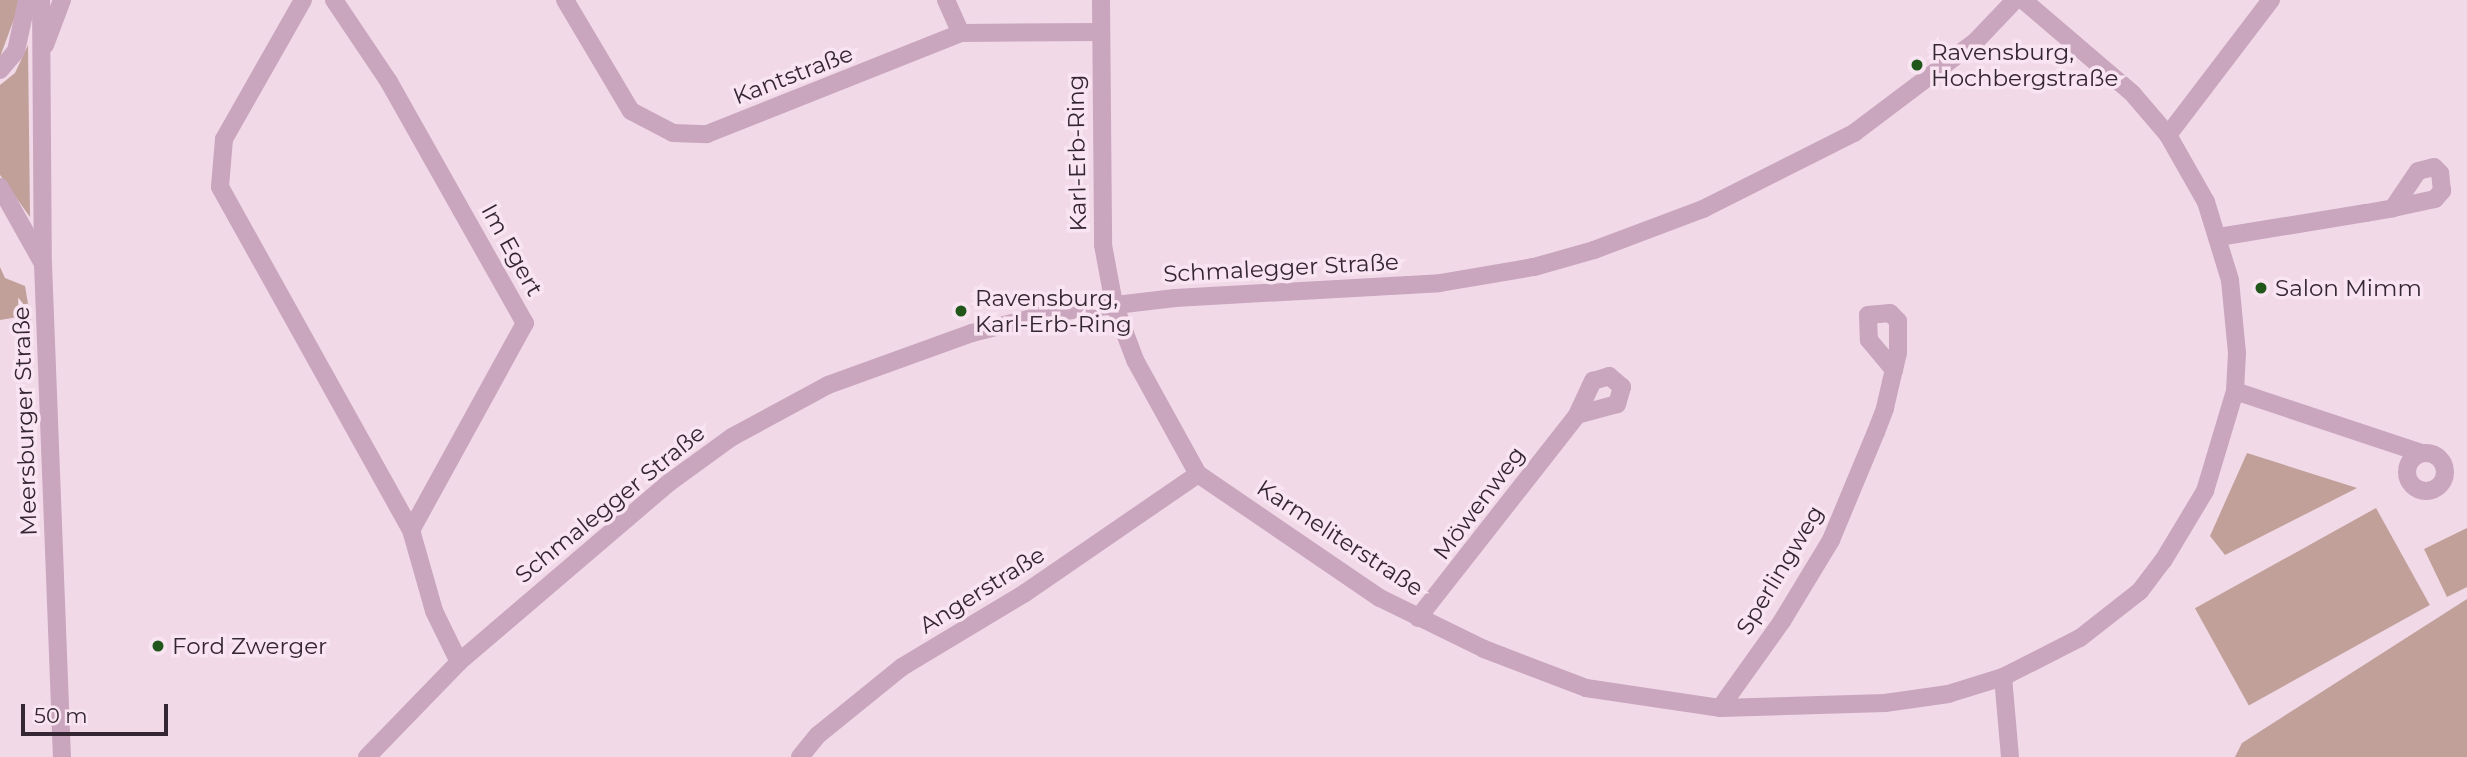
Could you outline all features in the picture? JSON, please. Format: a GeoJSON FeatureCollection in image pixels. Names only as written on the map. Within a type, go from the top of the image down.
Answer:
{"type":"FeatureCollection","features":[{"type":"Feature","properties":{"kind":"street"},"geometry":{"type":"LineString","coordinates":[[0,70],[16,51],[27,0]]}},
{"type":"Feature","properties":{"kind":"street","name":"Meersburger Straße"},"geometry":{"type":"LineString","coordinates":[[41,0],[43,264],[62,757]]}},
{"type":"Feature","properties":{"kind":"street"},"geometry":{"type":"LineString","coordinates":[[41,58],[62,0]]}},
{"type":"Feature","properties":{"kind":"street"},"geometry":{"type":"LineString","coordinates":[[303,0],[224,139],[220,187],[411,530],[434,611],[459,662]]}},
{"type":"Feature","properties":{"kind":"street","name":"Im Egert"},"geometry":{"type":"LineString","coordinates":[[334,0],[389,82],[525,323],[411,530]]}},
{"type":"Feature","properties":{"kind":"street","name":"Kantstraße"},"geometry":{"type":"LineString","coordinates":[[565,0],[631,111],[673,133],[707,134],[961,33],[1100,32]]}},
{"type":"Feature","properties":{"kind":"street"},"geometry":{"type":"LineString","coordinates":[[946,0],[961,33]]}},
{"type":"Feature","properties":{"kind":"street","name":"Karl-Erb-Ring"},"geometry":{"type":"LineString","coordinates":[[1101,0],[1103,245],[1114,304]]}},
{"type":"Feature","properties":{"kind":"street","name":"Schmalegger Straße"},"geometry":{"type":"LineString","coordinates":[[367,757],[459,662],[670,482],[767,416],[870,368],[972,332],[1056,312],[1114,304],[1440,283],[1534,267],[1594,250],[1703,209],[1854,133],[1976,41],[2015,0]]}},
{"type":"Feature","properties":{"kind":"street","name":"Karmeliterstraße"},"geometry":{"type":"LineString","coordinates":[[1114,304],[1135,360],[1198,474],[1380,598],[1418,618],[1586,688],[1720,708],[1885,703],[1948,694],[2003,677],[2103,623],[2153,575],[2205,491],[2235,391],[2235,316],[2219,236],[2192,172],[2168,135],[2132,93],[2023,0]]}},
{"type":"Feature","properties":{"kind":"street"},"geometry":{"type":"LineString","coordinates":[[2168,135],[2271,0]]}},
{"type":"Feature","properties":{"kind":"street"},"geometry":{"type":"LineString","coordinates":[[0,187],[43,264]]}},
{"type":"Feature","properties":{"kind":"street"},"geometry":{"type":"LineString","coordinates":[[2219,236],[2393,208]]}},
{"type":"Feature","properties":{"kind":"street","name":"Sperlingweg"},"geometry":{"type":"LineString","coordinates":[[1720,708],[1782,621],[1831,540],[1876,432],[1894,370]]}},
{"type":"Feature","properties":{"kind":"street"},"geometry":{"type":"LineString","coordinates":[[2235,391],[2421,453]]}},
{"type":"Feature","properties":{"kind":"street","name":"Möwenweg"},"geometry":{"type":"LineString","coordinates":[[1418,618],[1577,415]]}},
{"type":"Feature","properties":{"kind":"street","name":"Angerstraße"},"geometry":{"type":"LineString","coordinates":[[800,757],[818,734],[902,667],[1025,593],[1198,474]]}},
{"type":"Feature","properties":{"kind":"street"},"geometry":{"type":"LineString","coordinates":[[2003,677],[2010,757]]}},
{"type":"Feature","properties":{"kind":"shaded area"},"geometry":{"type":"Polygon","coordinates":[[[0,0],[21,0],[0,57],[0,0]]]}},
{"type":"Feature","properties":{"kind":"shaded area"},"geometry":{"type":"Polygon","coordinates":[[[28,45],[30,217],[0,175],[0,85],[15,73],[28,45]]]}},
{"type":"Feature","properties":{"kind":"shaded area"},"geometry":{"type":"Polygon","coordinates":[[[0,267],[5,278],[25,286],[32,327],[24,316],[0,320],[0,267]]]}},
{"type":"Feature","properties":{"kind":"shaded area"},"geometry":{"type":"Polygon","coordinates":[[[2247,453],[2357,488],[2225,555],[2210,536],[2247,453]]]}},
{"type":"Feature","properties":{"kind":"shaded area"},"geometry":{"type":"Polygon","coordinates":[[[2376,508],[2430,605],[2249,705],[2195,608],[2376,508]]]}},
{"type":"Feature","properties":{"kind":"shaded area"},"geometry":{"type":"Polygon","coordinates":[[[2467,528],[2467,587],[2447,597],[2424,549],[2467,528]]]}},
{"type":"Feature","properties":{"kind":"shaded area"},"geometry":{"type":"Polygon","coordinates":[[[2467,599],[2467,757],[2235,757],[2242,743],[2467,599]]]}},
{"type":"Feature","properties":{"kind":"place","name":"Ravensburg, Hochbergstraße"},"geometry":{"type":"Point","coordinates":[1917,65]}},
{"type":"Feature","properties":{"kind":"place","name":"Salon Mimm"},"geometry":{"type":"Point","coordinates":[2261,288]}},
{"type":"Feature","properties":{"kind":"place","name":"Ravensburg, Karl-Erb-Ring"},"geometry":{"type":"Point","coordinates":[961,311]}},
{"type":"Feature","properties":{"kind":"place","name":"Ford Zwerger"},"geometry":{"type":"Point","coordinates":[158,646]}}]}
